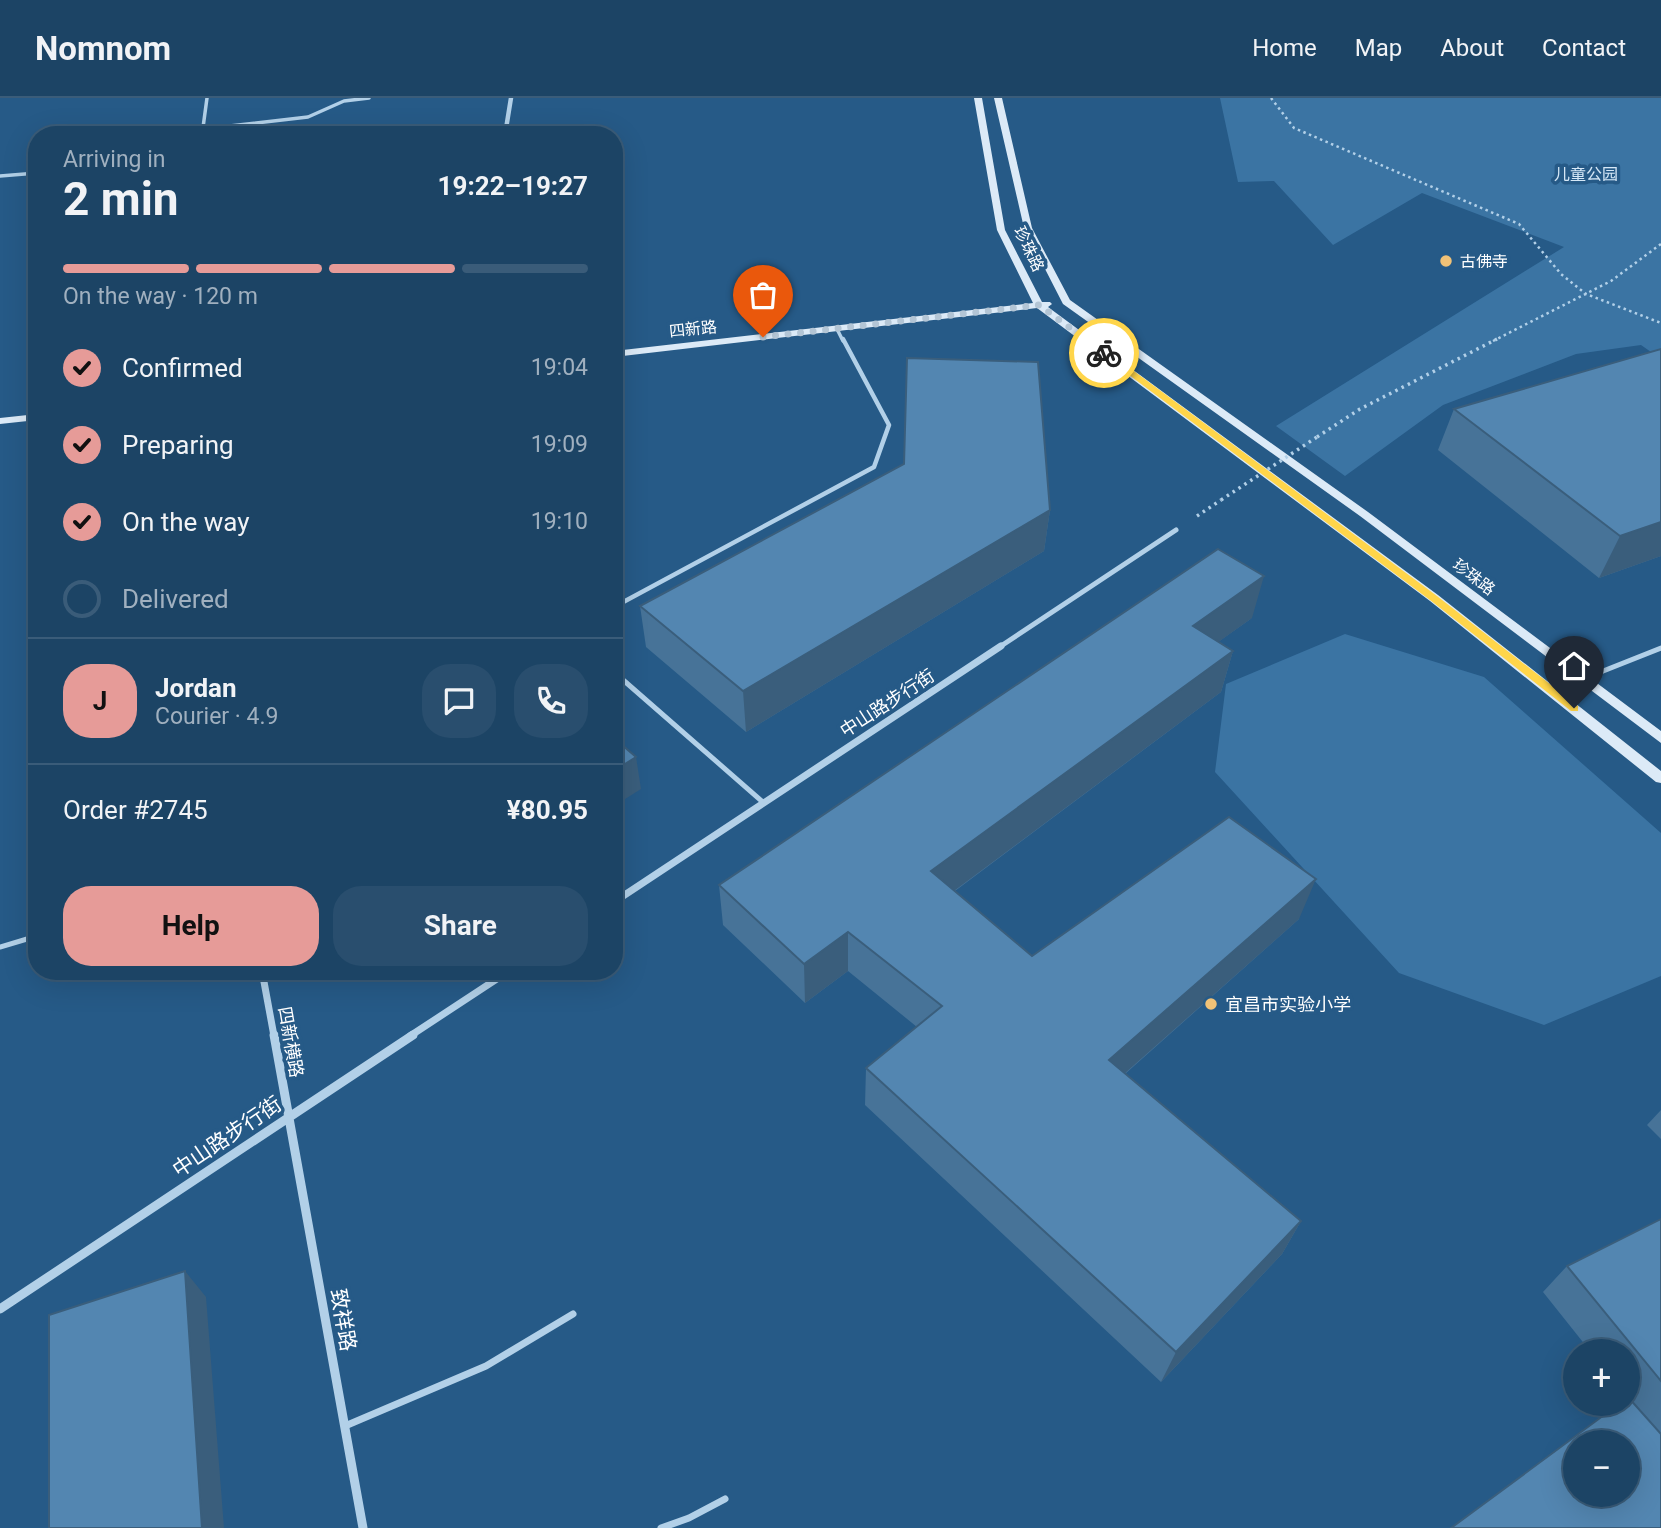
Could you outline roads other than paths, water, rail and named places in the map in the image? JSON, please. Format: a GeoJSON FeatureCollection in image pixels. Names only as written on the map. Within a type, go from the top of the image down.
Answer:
{"type":"FeatureCollection","features":[{"type":"Feature","properties":{"kind":"main road","name":"珍珠路"},"geometry":{"type":"LineString","coordinates":[[978,98],[1001,230],[1039,305],[1434,598],[1661,778]]}},
{"type":"Feature","properties":{"kind":"main road","name":"珍珠路"},"geometry":{"type":"LineString","coordinates":[[998,98],[1028,228],[1066,302],[1364,513],[1661,738]]}},
{"type":"Feature","properties":{"kind":"main road","name":"四新路"},"geometry":{"type":"LineString","coordinates":[[623,353],[1066,302]]}},
{"type":"Feature","properties":{"kind":"main road"},"geometry":{"type":"LineString","coordinates":[[0,421],[28,418]]}},
{"type":"Feature","properties":{"kind":"street"},"geometry":{"type":"LineString","coordinates":[[506,126],[511,98]]}},
{"type":"Feature","properties":{"kind":"street","name":"中山路步行街"},"geometry":{"type":"LineString","coordinates":[[623,896],[1176,530]]}},
{"type":"Feature","properties":{"kind":"street","name":"四新横路"},"geometry":{"type":"LineString","coordinates":[[264,980],[289,1118]]}},
{"type":"Feature","properties":{"kind":"street","name":"中山路步行街"},"geometry":{"type":"LineString","coordinates":[[0,1309],[496,980]]}},
{"type":"Feature","properties":{"kind":"street","name":"致祥路"},"geometry":{"type":"LineString","coordinates":[[289,1118],[363,1528]]}},
{"type":"Feature","properties":{"kind":"lane"},"geometry":{"type":"LineString","coordinates":[[203,126],[206,98]]}},
{"type":"Feature","properties":{"kind":"lane"},"geometry":{"type":"LineString","coordinates":[[229,126],[308,117],[344,101],[369,98]]}},
{"type":"Feature","properties":{"kind":"lane"},"geometry":{"type":"LineString","coordinates":[[0,176],[28,174]]}},
{"type":"Feature","properties":{"kind":"lane"},"geometry":{"type":"LineString","coordinates":[[623,602],[874,467],[890,425],[837,329]]}},
{"type":"Feature","properties":{"kind":"lane"},"geometry":{"type":"LineString","coordinates":[[1583,679],[1661,648]]}},
{"type":"Feature","properties":{"kind":"lane"},"geometry":{"type":"LineString","coordinates":[[623,680],[764,803]]}},
{"type":"Feature","properties":{"kind":"lane"},"geometry":{"type":"LineString","coordinates":[[0,947],[28,939]]}},
{"type":"Feature","properties":{"kind":"lane"},"geometry":{"type":"LineString","coordinates":[[345,1426],[486,1366],[573,1314]]}},
{"type":"Feature","properties":{"kind":"lane"},"geometry":{"type":"LineString","coordinates":[[661,1528],[689,1518],[725,1499]]}},
{"type":"Feature","properties":{"kind":"place","name":"古佛寺"},"geometry":{"type":"Point","coordinates":[1446,261]}},
{"type":"Feature","properties":{"kind":"place","name":"宜昌市实验小学"},"geometry":{"type":"Point","coordinates":[1211,1004]}},
{"type":"Feature","properties":{"kind":"park label","name":"儿童公园"},"geometry":{"type":"Point","coordinates":[1586,174]}}]}
